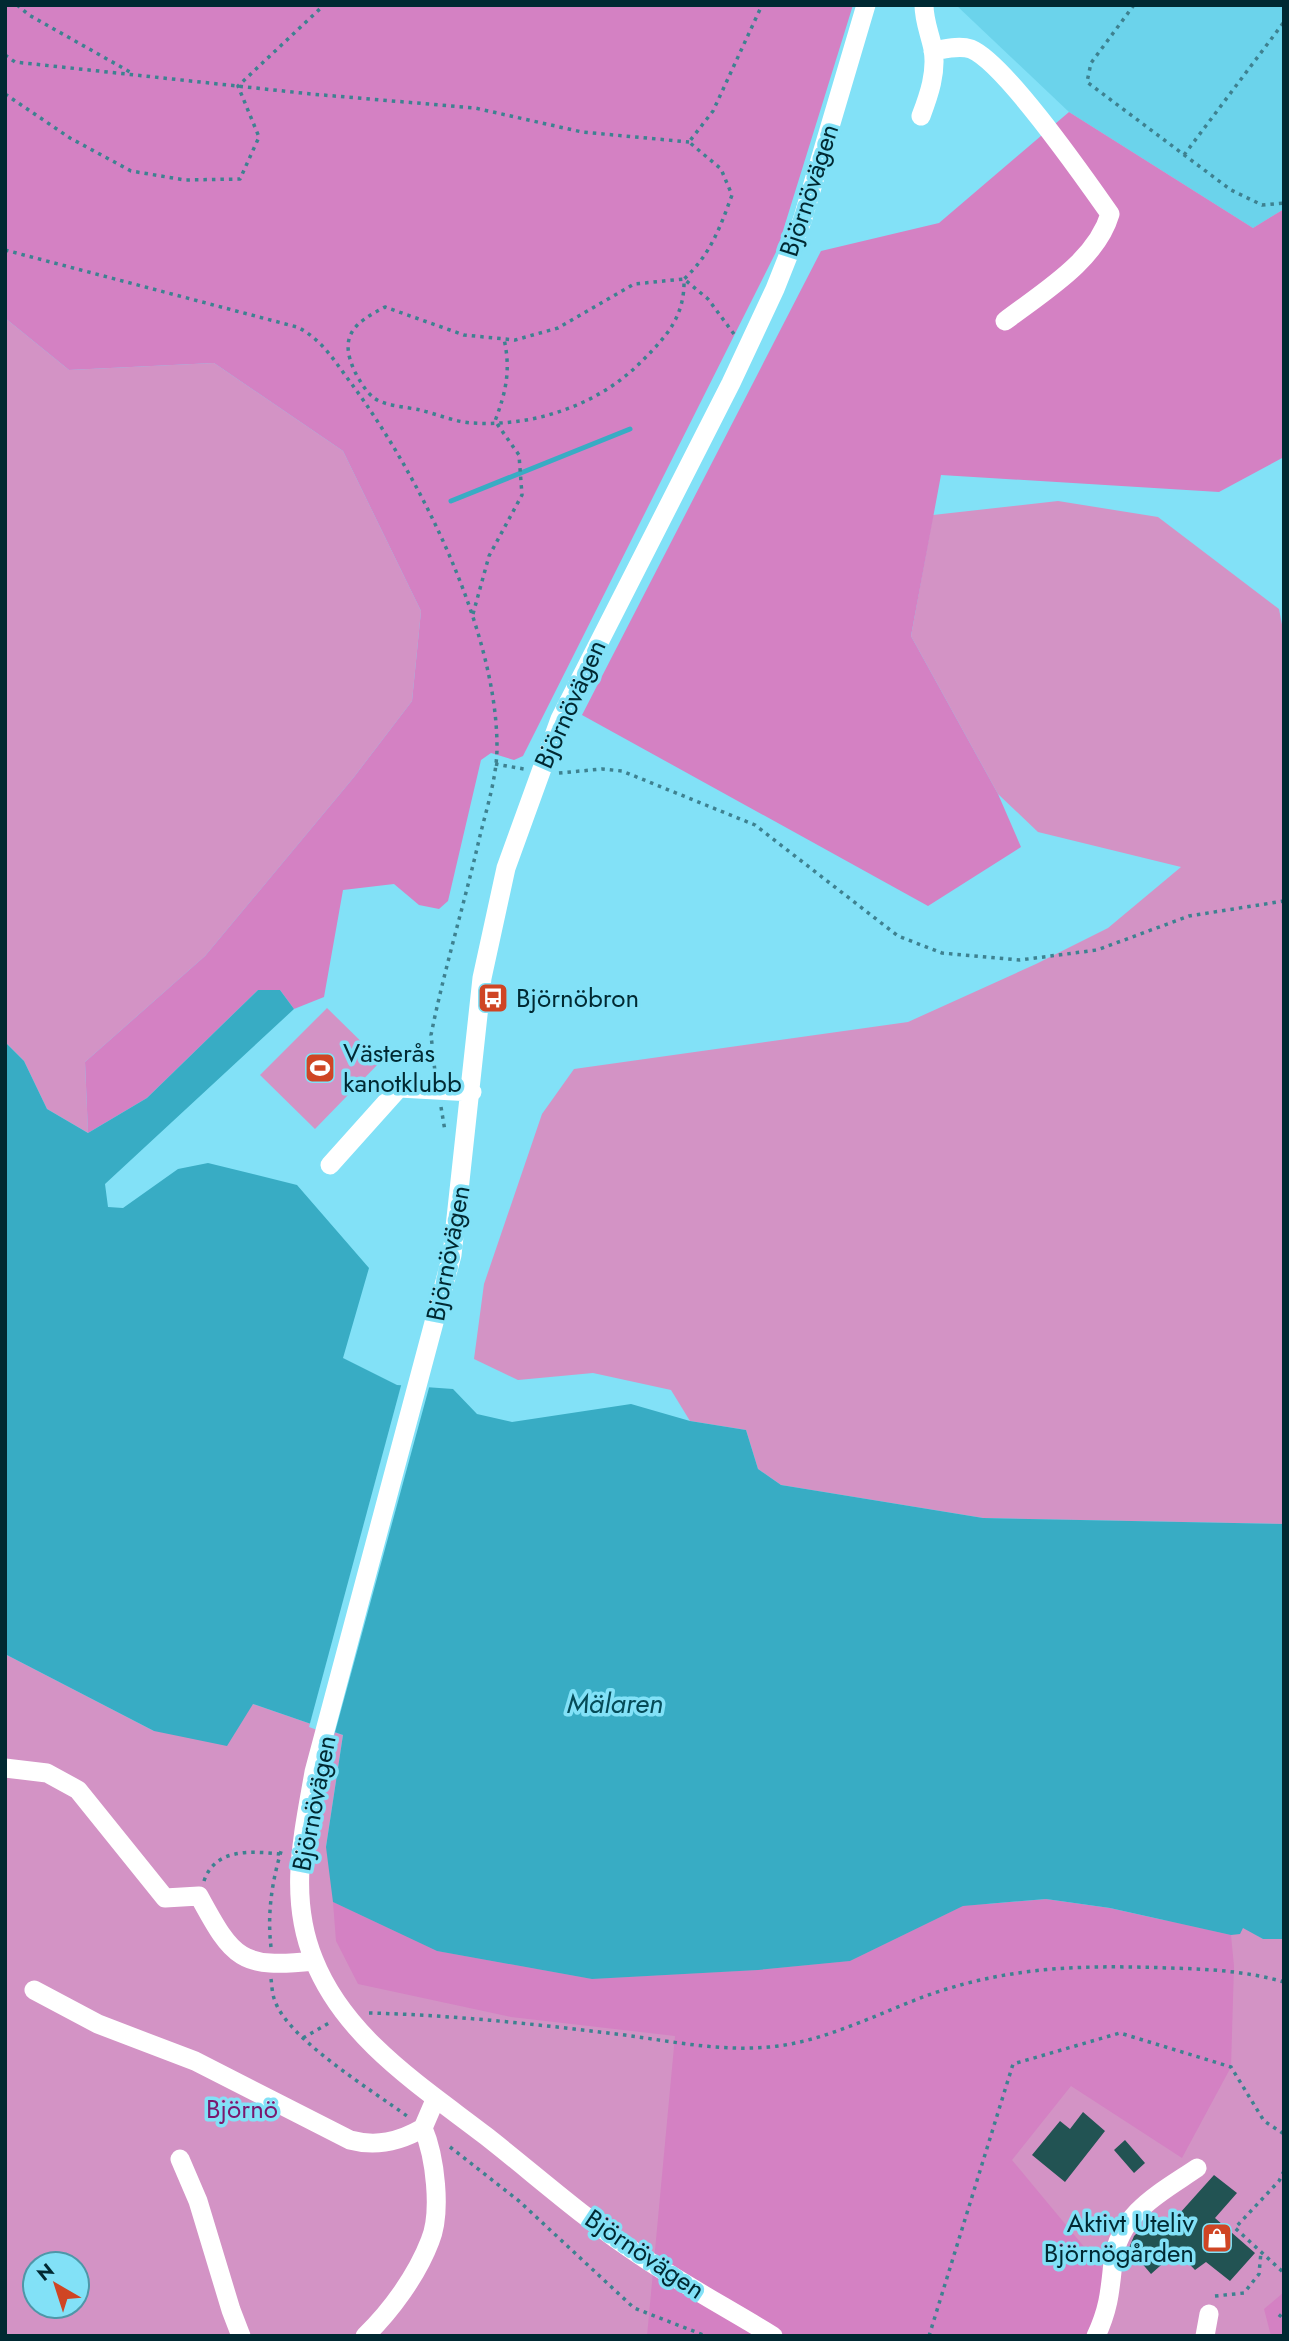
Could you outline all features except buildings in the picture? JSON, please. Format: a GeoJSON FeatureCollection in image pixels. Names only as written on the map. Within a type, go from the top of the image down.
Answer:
{"type":"FeatureCollection","features":[{"type":"Feature","properties":{"kind":"street","name":"Björnövägen"},"geometry":{"type":"LineString","coordinates":[[773,2336],[639,2256],[435,2100],[344,2014],[314,1961],[298,1905],[300,1852],[314,1772],[452,1255],[488,953],[506,868],[560,719],[746,351],[802,221],[866,5]]}},
{"type":"Feature","properties":{"kind":"street"},"geometry":{"type":"LineString","coordinates":[[921,116],[933,76],[933,51],[924,20],[924,5]]}},
{"type":"Feature","properties":{"kind":"street"},"geometry":{"type":"LineString","coordinates":[[933,51],[961,47],[973,50],[984,59],[1039,117],[1110,214],[1105,231],[1094,246],[1064,275],[1005,321]]}},
{"type":"Feature","properties":{"kind":"street"},"geometry":{"type":"LineString","coordinates":[[330,1165],[399,1088],[472,1092]]}},
{"type":"Feature","properties":{"kind":"street"},"geometry":{"type":"LineString","coordinates":[[5,1768],[47,1773],[78,1790],[165,1898],[199,1896],[220,1936],[246,1960],[272,1966],[314,1961]]}},
{"type":"Feature","properties":{"kind":"street"},"geometry":{"type":"LineString","coordinates":[[34,1990],[98,2024],[195,2062],[350,2140],[365,2144],[393,2142],[423,2128],[435,2100]]}},
{"type":"Feature","properties":{"kind":"street"},"geometry":{"type":"LineString","coordinates":[[365,2336],[397,2297],[432,2239],[435,2184],[430,2145],[423,2128]]}},
{"type":"Feature","properties":{"kind":"street"},"geometry":{"type":"LineString","coordinates":[[180,2159],[198,2201],[230,2311],[242,2336]]}},
{"type":"Feature","properties":{"kind":"street"},"geometry":{"type":"LineString","coordinates":[[1096,2336],[1114,2282],[1114,2259],[1128,2222],[1141,2205],[1197,2168]]}},
{"type":"Feature","properties":{"kind":"street"},"geometry":{"type":"LineString","coordinates":[[1205,2336],[1209,2314]]}},
{"type":"Feature","properties":{"kind":"path"},"geometry":{"type":"LineString","coordinates":[[17,5],[29,15],[132,73]]}},
{"type":"Feature","properties":{"kind":"path"},"geometry":{"type":"LineString","coordinates":[[238,86],[324,5]]}},
{"type":"Feature","properties":{"kind":"path"},"geometry":{"type":"LineString","coordinates":[[689,142],[713,111],[762,5]]}},
{"type":"Feature","properties":{"kind":"path"},"geometry":{"type":"LineString","coordinates":[[1134,5],[1091,63],[1087,82],[1231,190],[1262,205],[1284,203]]}},
{"type":"Feature","properties":{"kind":"path"},"geometry":{"type":"LineString","coordinates":[[1184,155],[1284,22]]}},
{"type":"Feature","properties":{"kind":"path"},"geometry":{"type":"LineString","coordinates":[[5,55],[15,62],[475,108],[582,132],[689,142],[721,169],[732,195],[716,238],[702,263],[684,279],[634,284],[558,328],[515,340],[464,335],[385,307],[359,321],[348,339],[347,355],[358,378],[374,398],[471,423],[545,418],[586,401],[631,372],[665,338],[685,301],[684,279]]}},
{"type":"Feature","properties":{"kind":"path"},"geometry":{"type":"LineString","coordinates":[[5,94],[70,138],[131,171],[185,180],[240,179],[259,137],[238,86]]}},
{"type":"Feature","properties":{"kind":"path"},"geometry":{"type":"LineString","coordinates":[[5,250],[297,327],[313,336],[366,403],[398,455],[434,524],[472,616],[488,679],[497,746],[431,1035],[435,1072]]}},
{"type":"Feature","properties":{"kind":"path"},"geometry":{"type":"LineString","coordinates":[[684,279],[708,299],[746,351]]}},
{"type":"Feature","properties":{"kind":"path"},"geometry":{"type":"LineString","coordinates":[[495,421],[508,387],[508,359],[504,339]]}},
{"type":"Feature","properties":{"kind":"path"},"geometry":{"type":"LineString","coordinates":[[472,616],[489,556],[522,495],[519,455],[495,421]]}},
{"type":"Feature","properties":{"kind":"path"},"geometry":{"type":"LineString","coordinates":[[495,764],[539,772],[622,771],[739,817],[770,836],[898,936],[942,953],[1020,960],[1097,950],[1189,916],[1284,901]]}},
{"type":"Feature","properties":{"kind":"path"},"geometry":{"type":"LineString","coordinates":[[199,1896],[208,1869],[229,1854],[249,1851],[280,1854]]}},
{"type":"Feature","properties":{"kind":"path"},"geometry":{"type":"LineString","coordinates":[[303,2038],[344,2014],[394,2013],[604,2033],[707,2047],[769,2047],[815,2038],[972,1981],[1024,1970],[1096,1965],[1179,1968],[1238,1972],[1284,1982]]}},
{"type":"Feature","properties":{"kind":"path"},"geometry":{"type":"LineString","coordinates":[[929,2336],[1013,2064],[1119,2034],[1231,2067],[1264,2121],[1284,2134]]}},
{"type":"Feature","properties":{"kind":"path"},"geometry":{"type":"LineString","coordinates":[[1284,2171],[1235,2228],[1284,2273]]}},
{"type":"Feature","properties":{"kind":"path"},"geometry":{"type":"LineString","coordinates":[[1209,2314],[1210,2297],[1244,2293],[1259,2274],[1261,2252]]}},
{"type":"Feature","properties":{"kind":"path"},"geometry":{"type":"LineString","coordinates":[[1279,2317],[1284,2311]]}},
{"type":"Feature","properties":{"kind":"shaded area"},"geometry":{"type":"Polygon","coordinates":[[[5,5],[853,5],[777,250],[523,756],[514,760],[491,753],[481,760],[448,901],[439,909],[419,905],[394,884],[343,890],[324,997],[294,1009],[280,990],[258,990],[147,1098],[88,1133],[85,1062],[205,956],[354,777],[412,701],[421,611],[343,451],[214,363],[69,370],[5,318],[5,5]]]}},
{"type":"Feature","properties":{"kind":"shaded area"},"geometry":{"type":"Polygon","coordinates":[[[956,5],[1284,5],[1284,209],[1253,228],[1069,112],[956,5]]]}},
{"type":"Feature","properties":{"kind":"shaded area"},"geometry":{"type":"Polygon","coordinates":[[[1069,112],[1253,228],[1284,209],[1284,457],[1219,492],[941,475],[911,636],[998,794],[1021,847],[928,906],[582,715],[821,251],[939,223],[1069,112]]]}},
{"type":"Feature","properties":{"kind":"shaded area"},"geometry":{"type":"Polygon","coordinates":[[[1046,1899],[1110,1908],[1231,1935],[1234,1966],[1231,2067],[1182,2158],[1071,2086],[1012,2160],[1110,2278],[1095,2336],[647,2336],[675,2036],[511,2017],[358,1984],[336,1941],[333,1902],[437,1951],[592,1979],[758,1970],[850,1961],[963,1906],[1046,1899]]]}},
{"type":"Feature","properties":{"kind":"shaded area"},"geometry":{"type":"Polygon","coordinates":[[[1284,2292],[1284,2336],[1271,2336],[1264,2309],[1284,2292]]]}},
{"type":"Feature","properties":{"kind":"green space"},"geometry":{"type":"Polygon","coordinates":[[[5,318],[69,370],[214,363],[343,451],[421,611],[412,701],[354,777],[205,956],[85,1062],[88,1133],[47,1109],[24,1061],[5,1042],[5,318]]]}},
{"type":"Feature","properties":{"kind":"green space"},"geometry":{"type":"Polygon","coordinates":[[[1058,501],[1158,517],[1279,609],[1284,635],[1284,1524],[983,1518],[781,1485],[758,1469],[746,1430],[690,1421],[671,1390],[593,1373],[518,1380],[474,1359],[484,1284],[542,1114],[574,1069],[908,1022],[1108,928],[1181,867],[1038,832],[998,794],[911,636],[933,515],[1058,501]]]}},
{"type":"Feature","properties":{"kind":"green space","name":"Västerås kanotklubb"},"geometry":{"type":"Polygon","coordinates":[[[327,1008],[381,1061],[315,1129],[260,1075],[327,1008]]]}},
{"type":"Feature","properties":{"kind":"green space","name":"Björnö"},"geometry":{"type":"Polygon","coordinates":[[[5,1654],[154,1731],[253,1704],[343,1735],[326,1847],[1243,1927],[1263,1939],[1284,1939],[1284,2336],[5,2336],[5,1654]]]}},
{"type":"Feature","properties":{"kind":"water","name":"Mälaren"},"geometry":{"type":"Polygon","coordinates":[[[258,990],[280,990],[294,1009],[105,1184],[108,1207],[123,1208],[178,1169],[208,1163],[297,1185],[369,1268],[343,1358],[397,1385],[453,1389],[477,1414],[512,1422],[631,1404],[690,1421],[746,1430],[758,1469],[781,1485],[983,1518],[1284,1524],[1284,1939],[1263,1939],[1243,1928],[1240,1934],[1231,1935],[1110,1908],[1046,1899],[963,1906],[850,1961],[758,1970],[592,1979],[437,1951],[333,1902],[326,1847],[343,1735],[253,1704],[227,1746],[154,1731],[5,1654],[5,1042],[24,1061],[47,1109],[88,1133],[147,1098],[258,990]]]}},
{"type":"Feature","properties":{"kind":"pier"},"geometry":{"type":"Polygon","coordinates":[[[402,1382],[430,1384],[334,1736],[309,1727],[402,1382]]]}},
{"type":"Feature","properties":{"kind":"waterway"},"geometry":{"type":"LineString","coordinates":[[451,501],[630,429]]}},
{"type":"Feature","properties":{"kind":"place","name":"Björnöbron"},"geometry":{"type":"Point","coordinates":[493,998]}},
{"type":"Feature","properties":{"kind":"place","name":"Västerås kanotklubb"},"geometry":{"type":"Point","coordinates":[320,1068]}},
{"type":"Feature","properties":{"kind":"place","name":"Aktivt Uteliv Björnögården"},"geometry":{"type":"Point","coordinates":[1217,2238]}}]}
